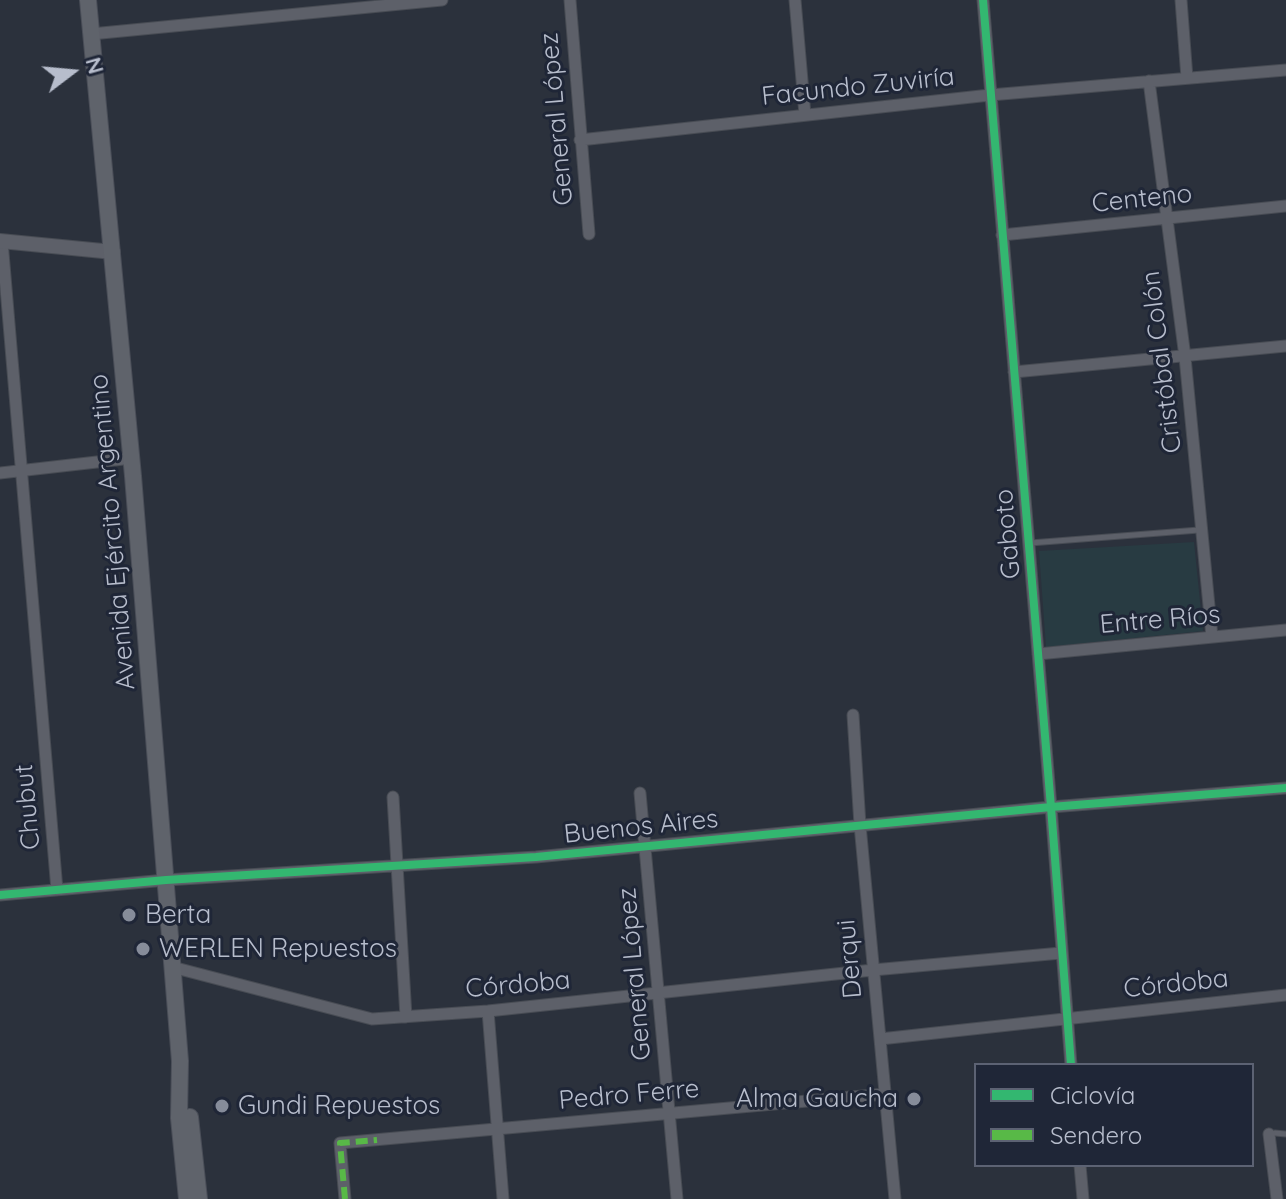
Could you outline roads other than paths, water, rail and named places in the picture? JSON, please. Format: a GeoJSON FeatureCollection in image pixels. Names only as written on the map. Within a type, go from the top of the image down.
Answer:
{"type":"FeatureCollection","features":[{"type":"Feature","properties":{"kind":"main road","name":"Avenida Ejército Argentino"},"geometry":{"type":"LineString","coordinates":[[88,0],[132,458],[180,1061],[199,1199]]}},
{"type":"Feature","properties":{"kind":"main road","name":"Avenida Ejército Argentino"},"geometry":{"type":"LineString","coordinates":[[180,1061],[179,1118],[187,1199]]}},
{"type":"Feature","properties":{"kind":"street"},"geometry":{"type":"LineString","coordinates":[[91,34],[442,0]]}},
{"type":"Feature","properties":{"kind":"street","name":"General López"},"geometry":{"type":"LineString","coordinates":[[570,0],[589,234]]}},
{"type":"Feature","properties":{"kind":"street"},"geometry":{"type":"LineString","coordinates":[[795,0],[805,115]]}},
{"type":"Feature","properties":{"kind":"street","name":"Gaboto"},"geometry":{"type":"LineString","coordinates":[[983,0],[1071,1063]]}},
{"type":"Feature","properties":{"kind":"street"},"geometry":{"type":"LineString","coordinates":[[1181,0],[1187,78]]}},
{"type":"Feature","properties":{"kind":"street","name":"Facundo Zuviría"},"geometry":{"type":"LineString","coordinates":[[580,140],[990,95],[1286,70]]}},
{"type":"Feature","properties":{"kind":"street","name":"Cristóbal Colón"},"geometry":{"type":"LineString","coordinates":[[1149,81],[1185,357],[1212,637]]}},
{"type":"Feature","properties":{"kind":"street","name":"Centeno"},"geometry":{"type":"LineString","coordinates":[[1002,235],[1286,206]]}},
{"type":"Feature","properties":{"kind":"street"},"geometry":{"type":"LineString","coordinates":[[1,241],[113,252]]}},
{"type":"Feature","properties":{"kind":"street","name":"Chubut"},"geometry":{"type":"LineString","coordinates":[[1,241],[57,890]]}},
{"type":"Feature","properties":{"kind":"street"},"geometry":{"type":"LineString","coordinates":[[1014,372],[1286,346]]}},
{"type":"Feature","properties":{"kind":"street"},"geometry":{"type":"LineString","coordinates":[[0,473],[132,458]]}},
{"type":"Feature","properties":{"kind":"street","name":"Entre Ríos"},"geometry":{"type":"LineString","coordinates":[[1038,654],[1286,630]]}},
{"type":"Feature","properties":{"kind":"street","name":"Derqui"},"geometry":{"type":"LineString","coordinates":[[853,715],[860,825],[895,1199]]}},
{"type":"Feature","properties":{"kind":"street","name":"Buenos Aires"},"geometry":{"type":"LineString","coordinates":[[0,895],[166,880],[396,867],[645,847],[1051,807],[1286,788]]}},
{"type":"Feature","properties":{"kind":"street","name":"General López"},"geometry":{"type":"LineString","coordinates":[[640,793],[677,1199]]}},
{"type":"Feature","properties":{"kind":"street"},"geometry":{"type":"LineString","coordinates":[[393,797],[406,1017]]}},
{"type":"Feature","properties":{"kind":"street","name":"Córdoba"},"geometry":{"type":"LineString","coordinates":[[172,967],[363,1018],[488,1011],[1061,953]]}},
{"type":"Feature","properties":{"kind":"street","name":"Córdoba"},"geometry":{"type":"LineString","coordinates":[[880,1039],[1286,995]]}},
{"type":"Feature","properties":{"kind":"street"},"geometry":{"type":"LineString","coordinates":[[488,1011],[503,1199]]}},
{"type":"Feature","properties":{"kind":"street","name":"Pedro Ferre"},"geometry":{"type":"LineString","coordinates":[[345,1199],[340,1143],[885,1094]]}},
{"type":"Feature","properties":{"kind":"street"},"geometry":{"type":"LineString","coordinates":[[1272,1133],[1277,1199]]}},
{"type":"Feature","properties":{"kind":"street"},"geometry":{"type":"LineString","coordinates":[[1080,1167],[1083,1199]]}},
{"type":"Feature","properties":{"kind":"lane"},"geometry":{"type":"LineString","coordinates":[[1029,544],[1202,530]]}},
{"type":"Feature","properties":{"kind":"lane"},"geometry":{"type":"LineString","coordinates":[[1272,1133],[1286,1134]]}},
{"type":"Feature","properties":{"kind":"place","name":"Berta"},"geometry":{"type":"Point","coordinates":[129,915]}},
{"type":"Feature","properties":{"kind":"place","name":"WERLEN Repuestos"},"geometry":{"type":"Point","coordinates":[143,949]}},
{"type":"Feature","properties":{"kind":"place","name":"Alma Gaucha"},"geometry":{"type":"Point","coordinates":[914,1099]}},
{"type":"Feature","properties":{"kind":"place","name":"Gundi Repuestos"},"geometry":{"type":"Point","coordinates":[222,1106]}}]}
